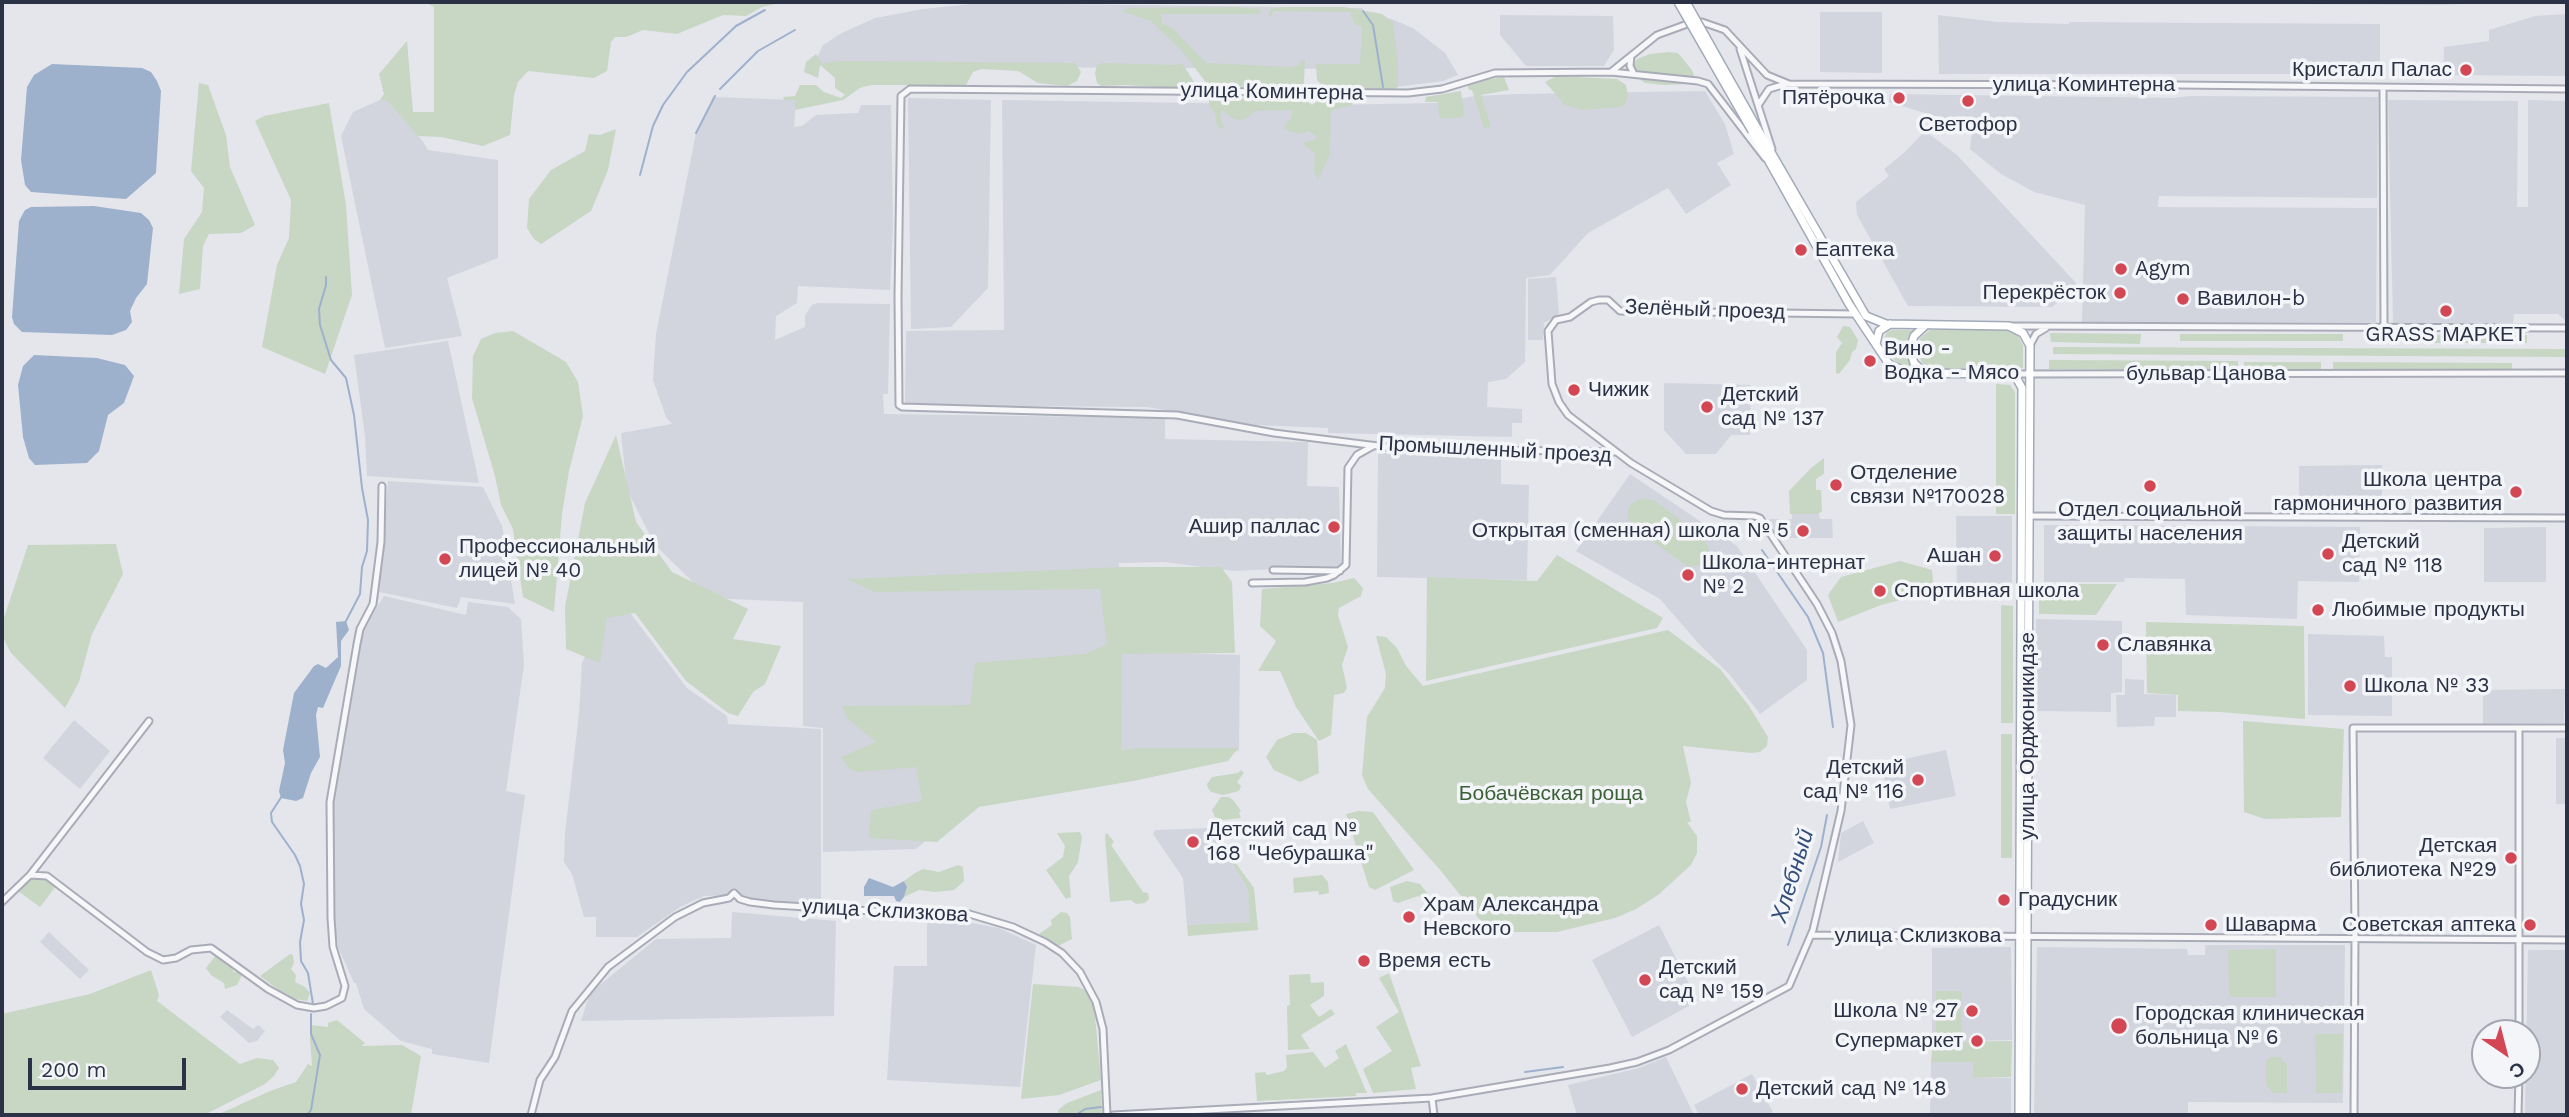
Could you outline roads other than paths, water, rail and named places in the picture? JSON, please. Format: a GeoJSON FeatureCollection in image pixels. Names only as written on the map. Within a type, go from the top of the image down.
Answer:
{"type":"FeatureCollection","features":[{"type":"Feature","properties":{"kind":"main road"},"geometry":{"type":"LineString","coordinates":[[1678,2],[1755,130],[1859,313],[1875,321],[1894,324],[2009,326],[2023,333],[2030,347]]}},
{"type":"Feature","properties":{"kind":"main road"},"geometry":{"type":"LineString","coordinates":[[1686,2],[1755,130]]}},
{"type":"Feature","properties":{"kind":"main road","name":"бульвар Цанова"},"geometry":{"type":"LineString","coordinates":[[1859,313],[1877,349],[1889,364],[1898,370],[1926,375],[2008,374]]}},
{"type":"Feature","properties":{"kind":"main road"},"geometry":{"type":"LineString","coordinates":[[1877,349],[1878,332],[1894,324]]}},
{"type":"Feature","properties":{"kind":"main road"},"geometry":{"type":"LineString","coordinates":[[1926,325],[1914,336],[1910,350],[1914,363],[1926,375]]}},
{"type":"Feature","properties":{"kind":"main road","name":"улица Орджоникидзе"},"geometry":{"type":"LineString","coordinates":[[2019,1115],[2029,617],[2030,347]]}},
{"type":"Feature","properties":{"kind":"main road","name":"улица Орджоникидзе"},"geometry":{"type":"LineString","coordinates":[[2008,374],[2018,380],[2022,388],[2021,609],[2026,1115]]}},
{"type":"Feature","properties":{"kind":"main road"},"geometry":{"type":"LineString","coordinates":[[2021,609],[2029,617]]}},
{"type":"Feature","properties":{"kind":"street","name":"улица Коминтерна"},"geometry":{"type":"LineString","coordinates":[[899,405],[900,100],[903,93],[910,89],[1408,93],[1442,89],[1495,73],[1611,72],[1664,32],[1699,22],[1723,29],[1767,75],[1789,84],[2567,89]]}},
{"type":"Feature","properties":{"kind":"street"},"geometry":{"type":"LineString","coordinates":[[1739,45],[1759,104],[1771,158]]}},
{"type":"Feature","properties":{"kind":"street"},"geometry":{"type":"LineString","coordinates":[[1633,53],[1629,65],[1634,74]]}},
{"type":"Feature","properties":{"kind":"street"},"geometry":{"type":"LineString","coordinates":[[1611,72],[1698,80],[1708,84],[1752,143],[1771,158]]}},
{"type":"Feature","properties":{"kind":"street"},"geometry":{"type":"LineString","coordinates":[[1759,104],[1769,89],[1789,84]]}},
{"type":"Feature","properties":{"kind":"street"},"geometry":{"type":"LineString","coordinates":[[2383,88],[2384,328]]}},
{"type":"Feature","properties":{"kind":"street","name":"Зелёный проезд"},"geometry":{"type":"LineString","coordinates":[[1615,452],[1574,421],[1556,397],[1551,376],[1548,334],[1550,325],[1556,320],[1570,317],[1591,302],[1608,300],[1620,311],[1859,313]]}},
{"type":"Feature","properties":{"kind":"street"},"geometry":{"type":"LineString","coordinates":[[2009,326],[2567,328]]}},
{"type":"Feature","properties":{"kind":"street"},"geometry":{"type":"LineString","coordinates":[[2030,347],[2037,332],[2052,327]]}},
{"type":"Feature","properties":{"kind":"street","name":"бульвар Цанова"},"geometry":{"type":"LineString","coordinates":[[2008,374],[2567,373]]}},
{"type":"Feature","properties":{"kind":"street","name":"Промышленный проезд"},"geometry":{"type":"LineString","coordinates":[[899,405],[906,408],[1177,415],[1274,433],[1373,446],[1615,452],[1711,512],[1760,518],[1807,588],[1832,633],[1841,661],[1851,725],[1837,832],[1811,935]]}},
{"type":"Feature","properties":{"kind":"street"},"geometry":{"type":"LineString","coordinates":[[1252,583],[1305,582],[1326,578],[1346,565],[1348,468],[1357,455],[1373,446]]}},
{"type":"Feature","properties":{"kind":"street"},"geometry":{"type":"LineString","coordinates":[[30,875],[47,876],[147,952],[163,960],[176,958],[191,950],[211,948],[268,989],[297,1005],[314,1008],[326,1006],[342,998],[345,986],[333,947],[331,918],[330,802],[360,629],[373,604],[381,542],[382,486]]}},
{"type":"Feature","properties":{"kind":"street"},"geometry":{"type":"LineString","coordinates":[[2029,516],[2567,519]]}},
{"type":"Feature","properties":{"kind":"street"},"geometry":{"type":"LineString","coordinates":[[1273,570],[1340,571]]}},
{"type":"Feature","properties":{"kind":"street"},"geometry":{"type":"LineString","coordinates":[[2,902],[30,875],[149,720]]}},
{"type":"Feature","properties":{"kind":"street"},"geometry":{"type":"LineString","coordinates":[[2354,1115],[2353,728],[2567,729]]}},
{"type":"Feature","properties":{"kind":"street"},"geometry":{"type":"LineString","coordinates":[[2519,728],[2519,1019]]}},
{"type":"Feature","properties":{"kind":"street","name":"улица Склизкова"},"geometry":{"type":"LineString","coordinates":[[531,1115],[540,1080],[555,1057],[572,1012],[608,967],[692,907],[729,898],[734,893],[740,899],[774,905],[967,914],[1005,924],[1037,937],[1062,953],[1085,978],[1097,1002],[1102,1024],[1107,1115]]}},
{"type":"Feature","properties":{"kind":"street","name":"улица Склизкова"},"geometry":{"type":"LineString","coordinates":[[1113,1115],[1432,1098],[1610,1069],[1664,1052],[1785,989],[1795,975],[1811,935],[2567,940]]}},
{"type":"Feature","properties":{"kind":"street"},"geometry":{"type":"LineString","coordinates":[[2518,1115],[2519,1089]]}},
{"type":"Feature","properties":{"kind":"street"},"geometry":{"type":"LineString","coordinates":[[1432,1098],[1434,1115]]}},
{"type":"Feature","properties":{"kind":"water"},"geometry":{"type":"Polygon","coordinates":[[[52,64],[142,68],[151,72],[157,81],[161,91],[156,173],[126,199],[31,192],[25,185],[21,160],[27,87],[34,75],[52,64]]]}},
{"type":"Feature","properties":{"kind":"water"},"geometry":{"type":"Polygon","coordinates":[[[94,206],[141,213],[153,228],[147,284],[130,311],[132,322],[126,330],[112,335],[22,332],[14,324],[12,317],[19,221],[25,210],[31,207],[94,206]]]}},
{"type":"Feature","properties":{"kind":"water"},"geometry":{"type":"Polygon","coordinates":[[[34,355],[97,358],[125,365],[134,376],[124,403],[108,415],[99,451],[87,463],[35,465],[29,458],[23,437],[18,385],[23,366],[34,355]]]}},
{"type":"Feature","properties":{"kind":"water"},"geometry":{"type":"Polygon","coordinates":[[[346,621],[349,630],[341,641],[341,666],[323,708],[318,707],[316,715],[320,757],[311,773],[303,798],[296,801],[281,798],[279,791],[285,763],[283,750],[294,693],[314,666],[318,664],[326,668],[338,657],[336,622],[346,621]]]}},
{"type":"Feature","properties":{"kind":"water"},"geometry":{"type":"Polygon","coordinates":[[[869,878],[893,887],[904,881],[907,887],[904,897],[900,902],[896,901],[894,896],[864,896],[864,887],[869,878]]]}},
{"type":"Feature","properties":{"kind":"waterway"},"geometry":{"type":"LineString","coordinates":[[640,175],[653,126],[663,105],[687,72],[736,26],[765,10]]}},
{"type":"Feature","properties":{"kind":"waterway","name":"Хлебный"},"geometry":{"type":"LineString","coordinates":[[1363,11],[1373,25],[1383,87]]}},
{"type":"Feature","properties":{"kind":"waterway"},"geometry":{"type":"LineString","coordinates":[[720,89],[758,51],[795,30]]}},
{"type":"Feature","properties":{"kind":"waterway"},"geometry":{"type":"LineString","coordinates":[[696,133],[715,96]]}},
{"type":"Feature","properties":{"kind":"waterway"},"geometry":{"type":"LineString","coordinates":[[326,277],[319,309],[320,325],[331,360],[346,378],[354,415],[368,520],[367,551],[362,567],[360,594],[346,621]]}},
{"type":"Feature","properties":{"kind":"waterway","name":"Хлебный"},"geometry":{"type":"LineString","coordinates":[[1762,550],[1808,617],[1823,653],[1833,727]]}},
{"type":"Feature","properties":{"kind":"waterway"},"geometry":{"type":"LineString","coordinates":[[282,796],[271,813],[272,822],[300,866],[304,884],[301,904],[304,920],[300,942],[301,961],[308,973],[313,1004]]}},
{"type":"Feature","properties":{"kind":"waterway","name":"Хлебный"},"geometry":{"type":"LineString","coordinates":[[1788,945],[1821,847],[1827,815]]}},
{"type":"Feature","properties":{"kind":"waterway"},"geometry":{"type":"LineString","coordinates":[[307,1115],[311,1110],[320,1055],[311,1034],[311,1014]]}},
{"type":"Feature","properties":{"kind":"waterway","name":"Хлебный"},"geometry":{"type":"LineString","coordinates":[[1525,1072],[1563,1067]]}},
{"type":"Feature","properties":{"kind":"waterway","name":"Хлебный"},"geometry":{"type":"LineString","coordinates":[[1076,1115],[1085,1109],[1101,1107]]}},
{"type":"Feature","properties":{"kind":"place","name":"Кристалл Палас"},"geometry":{"type":"Point","coordinates":[2466,70]}},
{"type":"Feature","properties":{"kind":"place","name":"Пятёрочка"},"geometry":{"type":"Point","coordinates":[1899,98]}},
{"type":"Feature","properties":{"kind":"place","name":"Светофор"},"geometry":{"type":"Point","coordinates":[1968,101]}},
{"type":"Feature","properties":{"kind":"place","name":"Еаптека"},"geometry":{"type":"Point","coordinates":[1801,250]}},
{"type":"Feature","properties":{"kind":"place","name":"Agym"},"geometry":{"type":"Point","coordinates":[2121,269]}},
{"type":"Feature","properties":{"kind":"place","name":"Перекрёсток"},"geometry":{"type":"Point","coordinates":[2120,293]}},
{"type":"Feature","properties":{"kind":"place","name":"Вавилон-b"},"geometry":{"type":"Point","coordinates":[2183,299]}},
{"type":"Feature","properties":{"kind":"place","name":"GRASS МАРКЕТ"},"geometry":{"type":"Point","coordinates":[2446,311]}},
{"type":"Feature","properties":{"kind":"place","name":"Вино - Водка - Мясо"},"geometry":{"type":"Point","coordinates":[1870,361]}},
{"type":"Feature","properties":{"kind":"place","name":"Чижик"},"geometry":{"type":"Point","coordinates":[1574,390]}},
{"type":"Feature","properties":{"kind":"place","name":"Детский сад № 137"},"geometry":{"type":"Point","coordinates":[1707,407]}},
{"type":"Feature","properties":{"kind":"place","name":"Отделение связи №170028"},"geometry":{"type":"Point","coordinates":[1836,485]}},
{"type":"Feature","properties":{"kind":"place","name":"Отдел социальной защиты населения"},"geometry":{"type":"Point","coordinates":[2150,486]}},
{"type":"Feature","properties":{"kind":"place","name":"Школа центра гармоничного развития"},"geometry":{"type":"Point","coordinates":[2516,492]}},
{"type":"Feature","properties":{"kind":"place","name":"Ашир паллас"},"geometry":{"type":"Point","coordinates":[1334,527]}},
{"type":"Feature","properties":{"kind":"place","name":"Открытая (сменная) школа № 5"},"geometry":{"type":"Point","coordinates":[1803,531]}},
{"type":"Feature","properties":{"kind":"place","name":"Детский сад № 118"},"geometry":{"type":"Point","coordinates":[2328,554]}},
{"type":"Feature","properties":{"kind":"place","name":"Ашан"},"geometry":{"type":"Point","coordinates":[1995,556]}},
{"type":"Feature","properties":{"kind":"place","name":"Профессиональный лицей № 40"},"geometry":{"type":"Point","coordinates":[445,559]}},
{"type":"Feature","properties":{"kind":"place","name":"Школа-интернат № 2"},"geometry":{"type":"Point","coordinates":[1688,575]}},
{"type":"Feature","properties":{"kind":"place","name":"Спортивная школа"},"geometry":{"type":"Point","coordinates":[1880,591]}},
{"type":"Feature","properties":{"kind":"place","name":"Любимые продукты"},"geometry":{"type":"Point","coordinates":[2318,610]}},
{"type":"Feature","properties":{"kind":"place","name":"Славянка"},"geometry":{"type":"Point","coordinates":[2103,645]}},
{"type":"Feature","properties":{"kind":"place","name":"Школа № 33"},"geometry":{"type":"Point","coordinates":[2350,686]}},
{"type":"Feature","properties":{"kind":"place","name":"Детский сад № 116"},"geometry":{"type":"Point","coordinates":[1918,780]}},
{"type":"Feature","properties":{"kind":"place","name":"Детский сад № 168 \"Чебурашка\""},"geometry":{"type":"Point","coordinates":[1193,842]}},
{"type":"Feature","properties":{"kind":"place","name":"Детская библиотека №29"},"geometry":{"type":"Point","coordinates":[2511,858]}},
{"type":"Feature","properties":{"kind":"place","name":"Градусник"},"geometry":{"type":"Point","coordinates":[2004,900]}},
{"type":"Feature","properties":{"kind":"place","name":"Храм Александра Невского"},"geometry":{"type":"Point","coordinates":[1409,917]}},
{"type":"Feature","properties":{"kind":"place","name":"Шаварма"},"geometry":{"type":"Point","coordinates":[2211,925]}},
{"type":"Feature","properties":{"kind":"place","name":"Советская аптека"},"geometry":{"type":"Point","coordinates":[2530,925]}},
{"type":"Feature","properties":{"kind":"place","name":"Время есть"},"geometry":{"type":"Point","coordinates":[1364,961]}},
{"type":"Feature","properties":{"kind":"place","name":"Детский сад № 159"},"geometry":{"type":"Point","coordinates":[1645,980]}},
{"type":"Feature","properties":{"kind":"place","name":"Школа № 27"},"geometry":{"type":"Point","coordinates":[1972,1011]}},
{"type":"Feature","properties":{"kind":"place","name":"Городская клиническая больница № 6"},"geometry":{"type":"Point","coordinates":[2119,1026]}},
{"type":"Feature","properties":{"kind":"place","name":"Супермаркет"},"geometry":{"type":"Point","coordinates":[1977,1041]}},
{"type":"Feature","properties":{"kind":"place","name":"Детский сад № 148"},"geometry":{"type":"Point","coordinates":[1742,1089]}},
{"type":"Feature","properties":{"kind":"park label","name":"Бобачёвская роща"},"geometry":{"type":"Point","coordinates":[1551,794]}}]}
